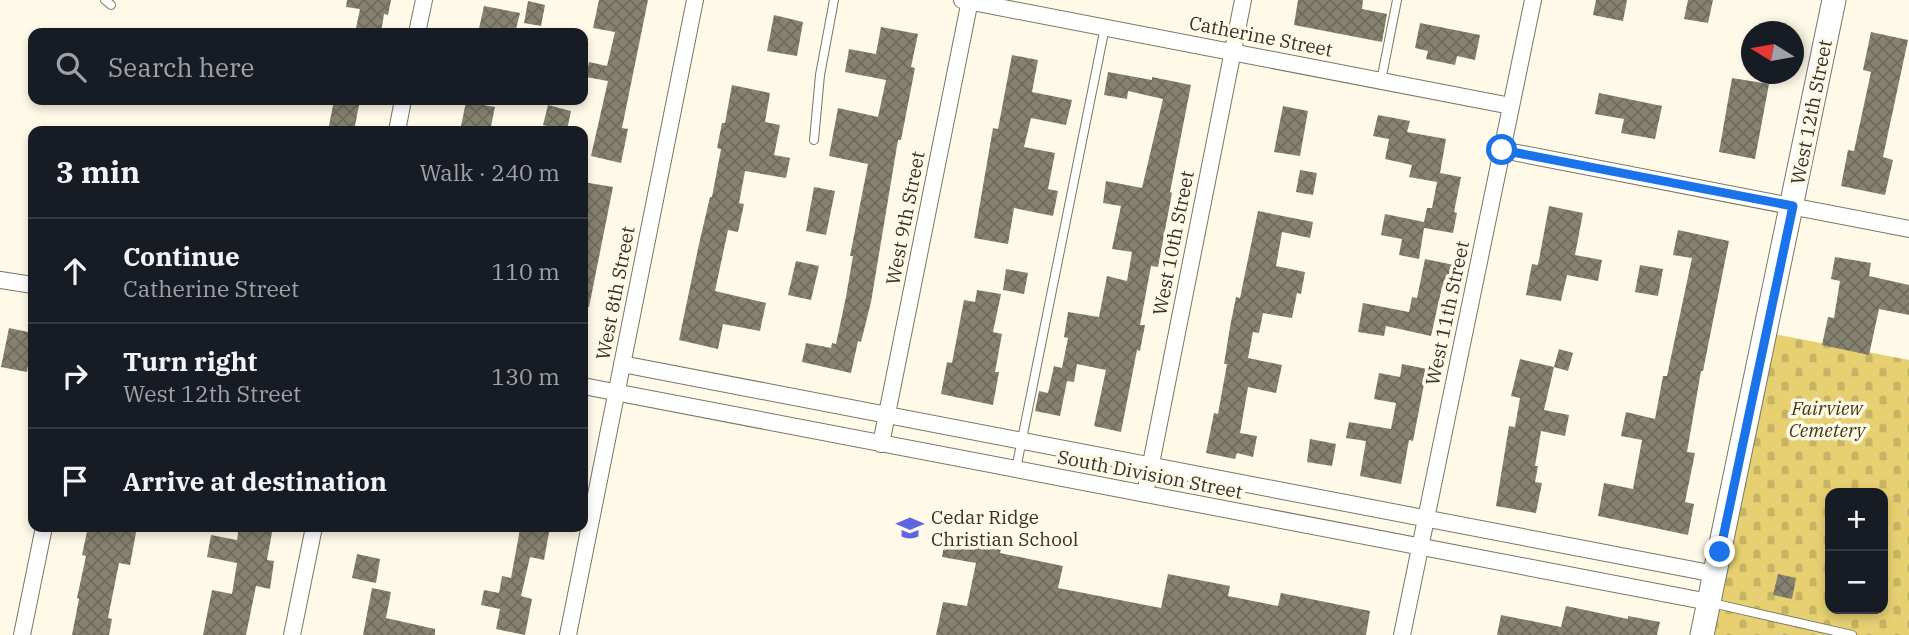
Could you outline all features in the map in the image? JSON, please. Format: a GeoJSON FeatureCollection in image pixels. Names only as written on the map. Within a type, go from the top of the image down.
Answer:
{"type":"FeatureCollection","features":[{"type":"Feature","properties":{"kind":"main road","name":"West 12th Street"},"geometry":{"type":"LineString","coordinates":[[1702,635],[1834,0]]}},
{"type":"Feature","properties":{"kind":"street"},"geometry":{"type":"LineString","coordinates":[[418,28],[425,0]]}},
{"type":"Feature","properties":{"kind":"street","name":"West 8th Street"},"geometry":{"type":"LineString","coordinates":[[568,635],[695,0]]}},
{"type":"Feature","properties":{"kind":"street","name":"Catherine Street"},"geometry":{"type":"LineString","coordinates":[[967,0],[1511,106]]}},
{"type":"Feature","properties":{"kind":"street","name":"West 9th Street"},"geometry":{"type":"LineString","coordinates":[[881,444],[967,0]]}},
{"type":"Feature","properties":{"kind":"street","name":"West 10th Street"},"geometry":{"type":"LineString","coordinates":[[1145,494],[1243,0]]}},
{"type":"Feature","properties":{"kind":"street","name":"West 11th Street"},"geometry":{"type":"LineString","coordinates":[[1402,635],[1533,0]]}},
{"type":"Feature","properties":{"kind":"street"},"geometry":{"type":"LineString","coordinates":[[398,126],[402,105]]}},
{"type":"Feature","properties":{"kind":"street"},"geometry":{"type":"LineString","coordinates":[[1502,150],[1909,229]]}},
{"type":"Feature","properties":{"kind":"street"},"geometry":{"type":"LineString","coordinates":[[0,280],[28,284]]}},
{"type":"Feature","properties":{"kind":"street","name":"South Division Street"},"geometry":{"type":"LineString","coordinates":[[622,363],[1715,574]]}},
{"type":"Feature","properties":{"kind":"street","name":"South Division Street"},"geometry":{"type":"LineString","coordinates":[[588,387],[1709,602]]}},
{"type":"Feature","properties":{"kind":"street"},"geometry":{"type":"LineString","coordinates":[[22,635],[43,532]]}},
{"type":"Feature","properties":{"kind":"street"},"geometry":{"type":"LineString","coordinates":[[292,635],[313,532]]}},
{"type":"Feature","properties":{"kind":"lane"},"geometry":{"type":"LineString","coordinates":[[814,140],[820,75],[834,0]]}},
{"type":"Feature","properties":{"kind":"lane"},"geometry":{"type":"LineString","coordinates":[[1381,81],[1396,0]]}},
{"type":"Feature","properties":{"kind":"lane"},"geometry":{"type":"LineString","coordinates":[[1016,469],[1105,27]]}},
{"type":"Feature","properties":{"kind":"lane"},"geometry":{"type":"LineString","coordinates":[[1709,602],[1852,635]]}},
{"type":"Feature","properties":{"kind":"green space","name":"Fairview Cemetery"},"geometry":{"type":"Polygon","coordinates":[[[1769,333],[1909,360],[1909,635],[1710,635],[1769,333]]]}},
{"type":"Feature","properties":{"kind":"building"},"geometry":{"type":"Polygon","coordinates":[[[347,0],[391,0],[388,15],[384,14],[382,28],[356,28],[360,9],[346,7],[347,0]]]}},
{"type":"Feature","properties":{"kind":"building"},"geometry":{"type":"Polygon","coordinates":[[[599,0],[648,0],[622,128],[628,129],[621,163],[591,156],[608,81],[588,77],[588,67],[589,62],[607,66],[615,32],[593,28],[599,0]]]}},
{"type":"Feature","properties":{"kind":"building"},"geometry":{"type":"Polygon","coordinates":[[[1298,0],[1363,0],[1362,9],[1387,14],[1382,42],[1294,25],[1298,0]]]}},
{"type":"Feature","properties":{"kind":"building"},"geometry":{"type":"Polygon","coordinates":[[[1596,0],[1627,0],[1623,21],[1593,15],[1596,0]]]}},
{"type":"Feature","properties":{"kind":"building"},"geometry":{"type":"Polygon","coordinates":[[[1688,0],[1713,0],[1708,23],[1684,19],[1688,0]]]}},
{"type":"Feature","properties":{"kind":"building"},"geometry":{"type":"Polygon","coordinates":[[[528,1],[545,5],[541,26],[524,23],[528,1]]]}},
{"type":"Feature","properties":{"kind":"building"},"geometry":{"type":"Polygon","coordinates":[[[484,6],[520,13],[516,28],[479,28],[484,6]]]}},
{"type":"Feature","properties":{"kind":"building"},"geometry":{"type":"Polygon","coordinates":[[[774,15],[803,22],[797,56],[767,51],[774,15]]]}},
{"type":"Feature","properties":{"kind":"building"},"geometry":{"type":"Polygon","coordinates":[[[1420,23],[1480,35],[1475,60],[1457,56],[1455,65],[1426,59],[1428,51],[1415,48],[1420,23]]]}},
{"type":"Feature","properties":{"kind":"building"},"geometry":{"type":"Polygon","coordinates":[[[881,27],[918,34],[911,67],[915,68],[901,140],[898,140],[871,302],[851,373],[802,362],[806,343],[831,348],[832,343],[836,344],[868,164],[829,156],[838,108],[878,117],[886,80],[845,72],[849,49],[876,54],[881,27]]]}},
{"type":"Feature","properties":{"kind":"building"},"geometry":{"type":"Polygon","coordinates":[[[1871,32],[1908,40],[1883,157],[1893,160],[1885,195],[1841,186],[1848,150],[1854,151],[1871,72],[1863,70],[1871,32]]]}},
{"type":"Feature","properties":{"kind":"building"},"geometry":{"type":"Polygon","coordinates":[[[1012,55],[1038,60],[1032,92],[1072,100],[1066,125],[1031,118],[1024,147],[1055,153],[1048,189],[1058,191],[1053,216],[1014,208],[1008,244],[974,238],[993,128],[998,129],[1012,55]]]}},
{"type":"Feature","properties":{"kind":"building"},"geometry":{"type":"Polygon","coordinates":[[[1108,72],[1191,85],[1158,267],[1151,266],[1140,325],[1145,325],[1140,351],[1137,350],[1121,432],[1094,426],[1106,370],[1077,364],[1074,382],[1067,381],[1060,416],[1035,411],[1039,391],[1048,393],[1054,366],[1062,368],[1068,338],[1064,337],[1068,312],[1099,317],[1107,276],[1127,281],[1132,252],[1112,249],[1121,206],[1103,203],[1106,181],[1142,188],[1163,99],[1128,91],[1127,99],[1104,95],[1108,72]]]}},
{"type":"Feature","properties":{"kind":"building"},"geometry":{"type":"Polygon","coordinates":[[[1732,78],[1741,79],[1741,84],[1769,84],[1755,159],[1719,152],[1732,78]]]}},
{"type":"Feature","properties":{"kind":"building"},"geometry":{"type":"Polygon","coordinates":[[[732,85],[770,93],[765,122],[780,125],[774,155],[790,158],[786,178],[745,171],[739,203],[744,204],[738,232],[728,230],[715,291],[766,303],[760,331],[723,324],[718,349],[679,340],[712,197],[721,149],[717,148],[732,85]]]}},
{"type":"Feature","properties":{"kind":"building"},"geometry":{"type":"Polygon","coordinates":[[[1599,93],[1662,106],[1655,139],[1621,133],[1624,119],[1595,114],[1599,93]]]}},
{"type":"Feature","properties":{"kind":"building"},"geometry":{"type":"Polygon","coordinates":[[[333,105],[359,105],[355,126],[329,126],[333,105]]]}},
{"type":"Feature","properties":{"kind":"building"},"geometry":{"type":"Polygon","coordinates":[[[465,105],[495,107],[491,126],[461,126],[465,105]]]}},
{"type":"Feature","properties":{"kind":"building"},"geometry":{"type":"Polygon","coordinates":[[[548,105],[571,111],[568,126],[543,125],[548,105]]]}},
{"type":"Feature","properties":{"kind":"building"},"geometry":{"type":"Polygon","coordinates":[[[1283,106],[1308,111],[1300,156],[1274,152],[1283,106]]]}},
{"type":"Feature","properties":{"kind":"building"},"geometry":{"type":"Polygon","coordinates":[[[1378,115],[1410,121],[1407,132],[1446,139],[1440,173],[1461,177],[1453,233],[1424,228],[1419,259],[1399,255],[1402,239],[1381,235],[1385,214],[1424,222],[1427,208],[1432,208],[1437,182],[1409,177],[1412,165],[1385,159],[1389,139],[1373,136],[1378,115]]]}},
{"type":"Feature","properties":{"kind":"building"},"geometry":{"type":"Polygon","coordinates":[[[1300,170],[1317,173],[1313,195],[1296,192],[1300,170]]]}},
{"type":"Feature","properties":{"kind":"building"},"geometry":{"type":"Polygon","coordinates":[[[588,183],[613,187],[588,307],[588,183]]]}},
{"type":"Feature","properties":{"kind":"building"},"geometry":{"type":"Polygon","coordinates":[[[814,187],[835,191],[826,235],[806,231],[814,187]]]}},
{"type":"Feature","properties":{"kind":"building"},"geometry":{"type":"Polygon","coordinates":[[[1549,206],[1583,213],[1575,255],[1602,260],[1598,281],[1567,275],[1561,301],[1526,295],[1532,264],[1538,265],[1549,206]]]}},
{"type":"Feature","properties":{"kind":"building"},"geometry":{"type":"Polygon","coordinates":[[[1258,211],[1313,222],[1310,238],[1282,232],[1276,266],[1305,272],[1301,294],[1297,293],[1292,318],[1263,313],[1259,333],[1253,332],[1248,358],[1282,365],[1276,393],[1248,387],[1240,433],[1257,436],[1253,457],[1237,453],[1235,459],[1206,453],[1214,413],[1218,414],[1230,327],[1236,297],[1240,298],[1258,211]]]}},
{"type":"Feature","properties":{"kind":"building"},"geometry":{"type":"Polygon","coordinates":[[[1678,230],[1729,241],[1687,452],[1695,453],[1685,502],[1694,504],[1688,535],[1598,516],[1604,483],[1633,489],[1642,440],[1621,436],[1626,412],[1655,419],[1692,258],[1673,255],[1678,230]]]}},
{"type":"Feature","properties":{"kind":"building"},"geometry":{"type":"Polygon","coordinates":[[[1835,257],[1871,263],[1869,276],[1909,285],[1909,315],[1879,309],[1869,355],[1822,345],[1828,317],[1834,318],[1840,281],[1831,279],[1835,257]]]}},
{"type":"Feature","properties":{"kind":"building"},"geometry":{"type":"Polygon","coordinates":[[[1425,259],[1454,265],[1449,289],[1442,287],[1431,336],[1386,326],[1384,336],[1358,332],[1363,303],[1409,312],[1412,297],[1417,298],[1425,259]]]}},
{"type":"Feature","properties":{"kind":"building"},"geometry":{"type":"Polygon","coordinates":[[[796,261],[819,266],[811,300],[788,295],[796,261]]]}},
{"type":"Feature","properties":{"kind":"building"},"geometry":{"type":"Polygon","coordinates":[[[1640,265],[1663,269],[1658,296],[1635,292],[1640,265]]]}},
{"type":"Feature","properties":{"kind":"building"},"geometry":{"type":"Polygon","coordinates":[[[1006,269],[1028,273],[1024,294],[1003,290],[1006,269]]]}},
{"type":"Feature","properties":{"kind":"building"},"geometry":{"type":"Polygon","coordinates":[[[977,290],[1001,294],[993,332],[1002,334],[995,372],[999,372],[993,405],[941,394],[947,362],[952,363],[964,300],[975,302],[977,290]]]}},
{"type":"Feature","properties":{"kind":"building"},"geometry":{"type":"Polygon","coordinates":[[[9,328],[28,332],[27,372],[1,367],[9,328]]]}},
{"type":"Feature","properties":{"kind":"building"},"geometry":{"type":"Polygon","coordinates":[[[1559,349],[1573,353],[1568,371],[1554,367],[1559,349]]]}},
{"type":"Feature","properties":{"kind":"building"},"geometry":{"type":"Polygon","coordinates":[[[1520,359],[1554,367],[1544,410],[1569,415],[1565,436],[1541,431],[1535,482],[1542,483],[1536,513],[1496,506],[1509,426],[1515,427],[1520,398],[1511,396],[1520,359]]]}},
{"type":"Feature","properties":{"kind":"building"},"geometry":{"type":"Polygon","coordinates":[[[1402,364],[1427,369],[1413,441],[1409,440],[1401,484],[1360,476],[1366,441],[1346,438],[1349,422],[1391,429],[1396,403],[1374,399],[1379,373],[1400,377],[1402,364]]]}},
{"type":"Feature","properties":{"kind":"building"},"geometry":{"type":"Polygon","coordinates":[[[1310,439],[1336,444],[1332,466],[1307,462],[1310,439]]]}},
{"type":"Feature","properties":{"kind":"building"},"geometry":{"type":"Polygon","coordinates":[[[87,532],[136,532],[130,565],[119,563],[108,618],[112,619],[109,635],[72,635],[86,556],[82,555],[87,532]]]}},
{"type":"Feature","properties":{"kind":"building"},"geometry":{"type":"Polygon","coordinates":[[[238,532],[272,532],[267,560],[274,561],[270,589],[256,586],[246,635],[203,635],[212,590],[232,594],[237,563],[207,557],[211,535],[237,540],[238,532]]]}},
{"type":"Feature","properties":{"kind":"building"},"geometry":{"type":"Polygon","coordinates":[[[519,532],[549,532],[544,560],[530,557],[521,596],[532,599],[525,635],[496,629],[500,609],[481,605],[484,590],[499,593],[502,576],[511,578],[519,532]]]}},
{"type":"Feature","properties":{"kind":"building"},"geometry":{"type":"Polygon","coordinates":[[[946,535],[1002,545],[1000,553],[1063,566],[1058,588],[1161,608],[1168,574],[1230,586],[1228,596],[1278,606],[1281,593],[1370,611],[1366,635],[936,635],[943,602],[967,606],[976,563],[942,557],[946,535]]]}},
{"type":"Feature","properties":{"kind":"building"},"geometry":{"type":"Polygon","coordinates":[[[357,554],[380,559],[376,583],[352,578],[357,554]]]}},
{"type":"Feature","properties":{"kind":"building"},"geometry":{"type":"Polygon","coordinates":[[[1778,574],[1796,578],[1792,599],[1773,595],[1778,574]]]}},
{"type":"Feature","properties":{"kind":"building"},"geometry":{"type":"Polygon","coordinates":[[[372,588],[391,592],[386,618],[435,629],[435,635],[363,635],[372,588]]]}},
{"type":"Feature","properties":{"kind":"building"},"geometry":{"type":"Polygon","coordinates":[[[1566,606],[1628,619],[1628,616],[1660,622],[1657,635],[1497,635],[1501,615],[1561,627],[1566,606]]]}},
{"type":"Feature","properties":{"kind":"place","name":"Cedar Ridge Christian School"},"geometry":{"type":"Point","coordinates":[910,528]}},
{"type":"Feature","properties":{"kind":"route"},"geometry":{"type":"LineString","coordinates":[[1502,150],[1793,206],[1720,552]]}}]}
